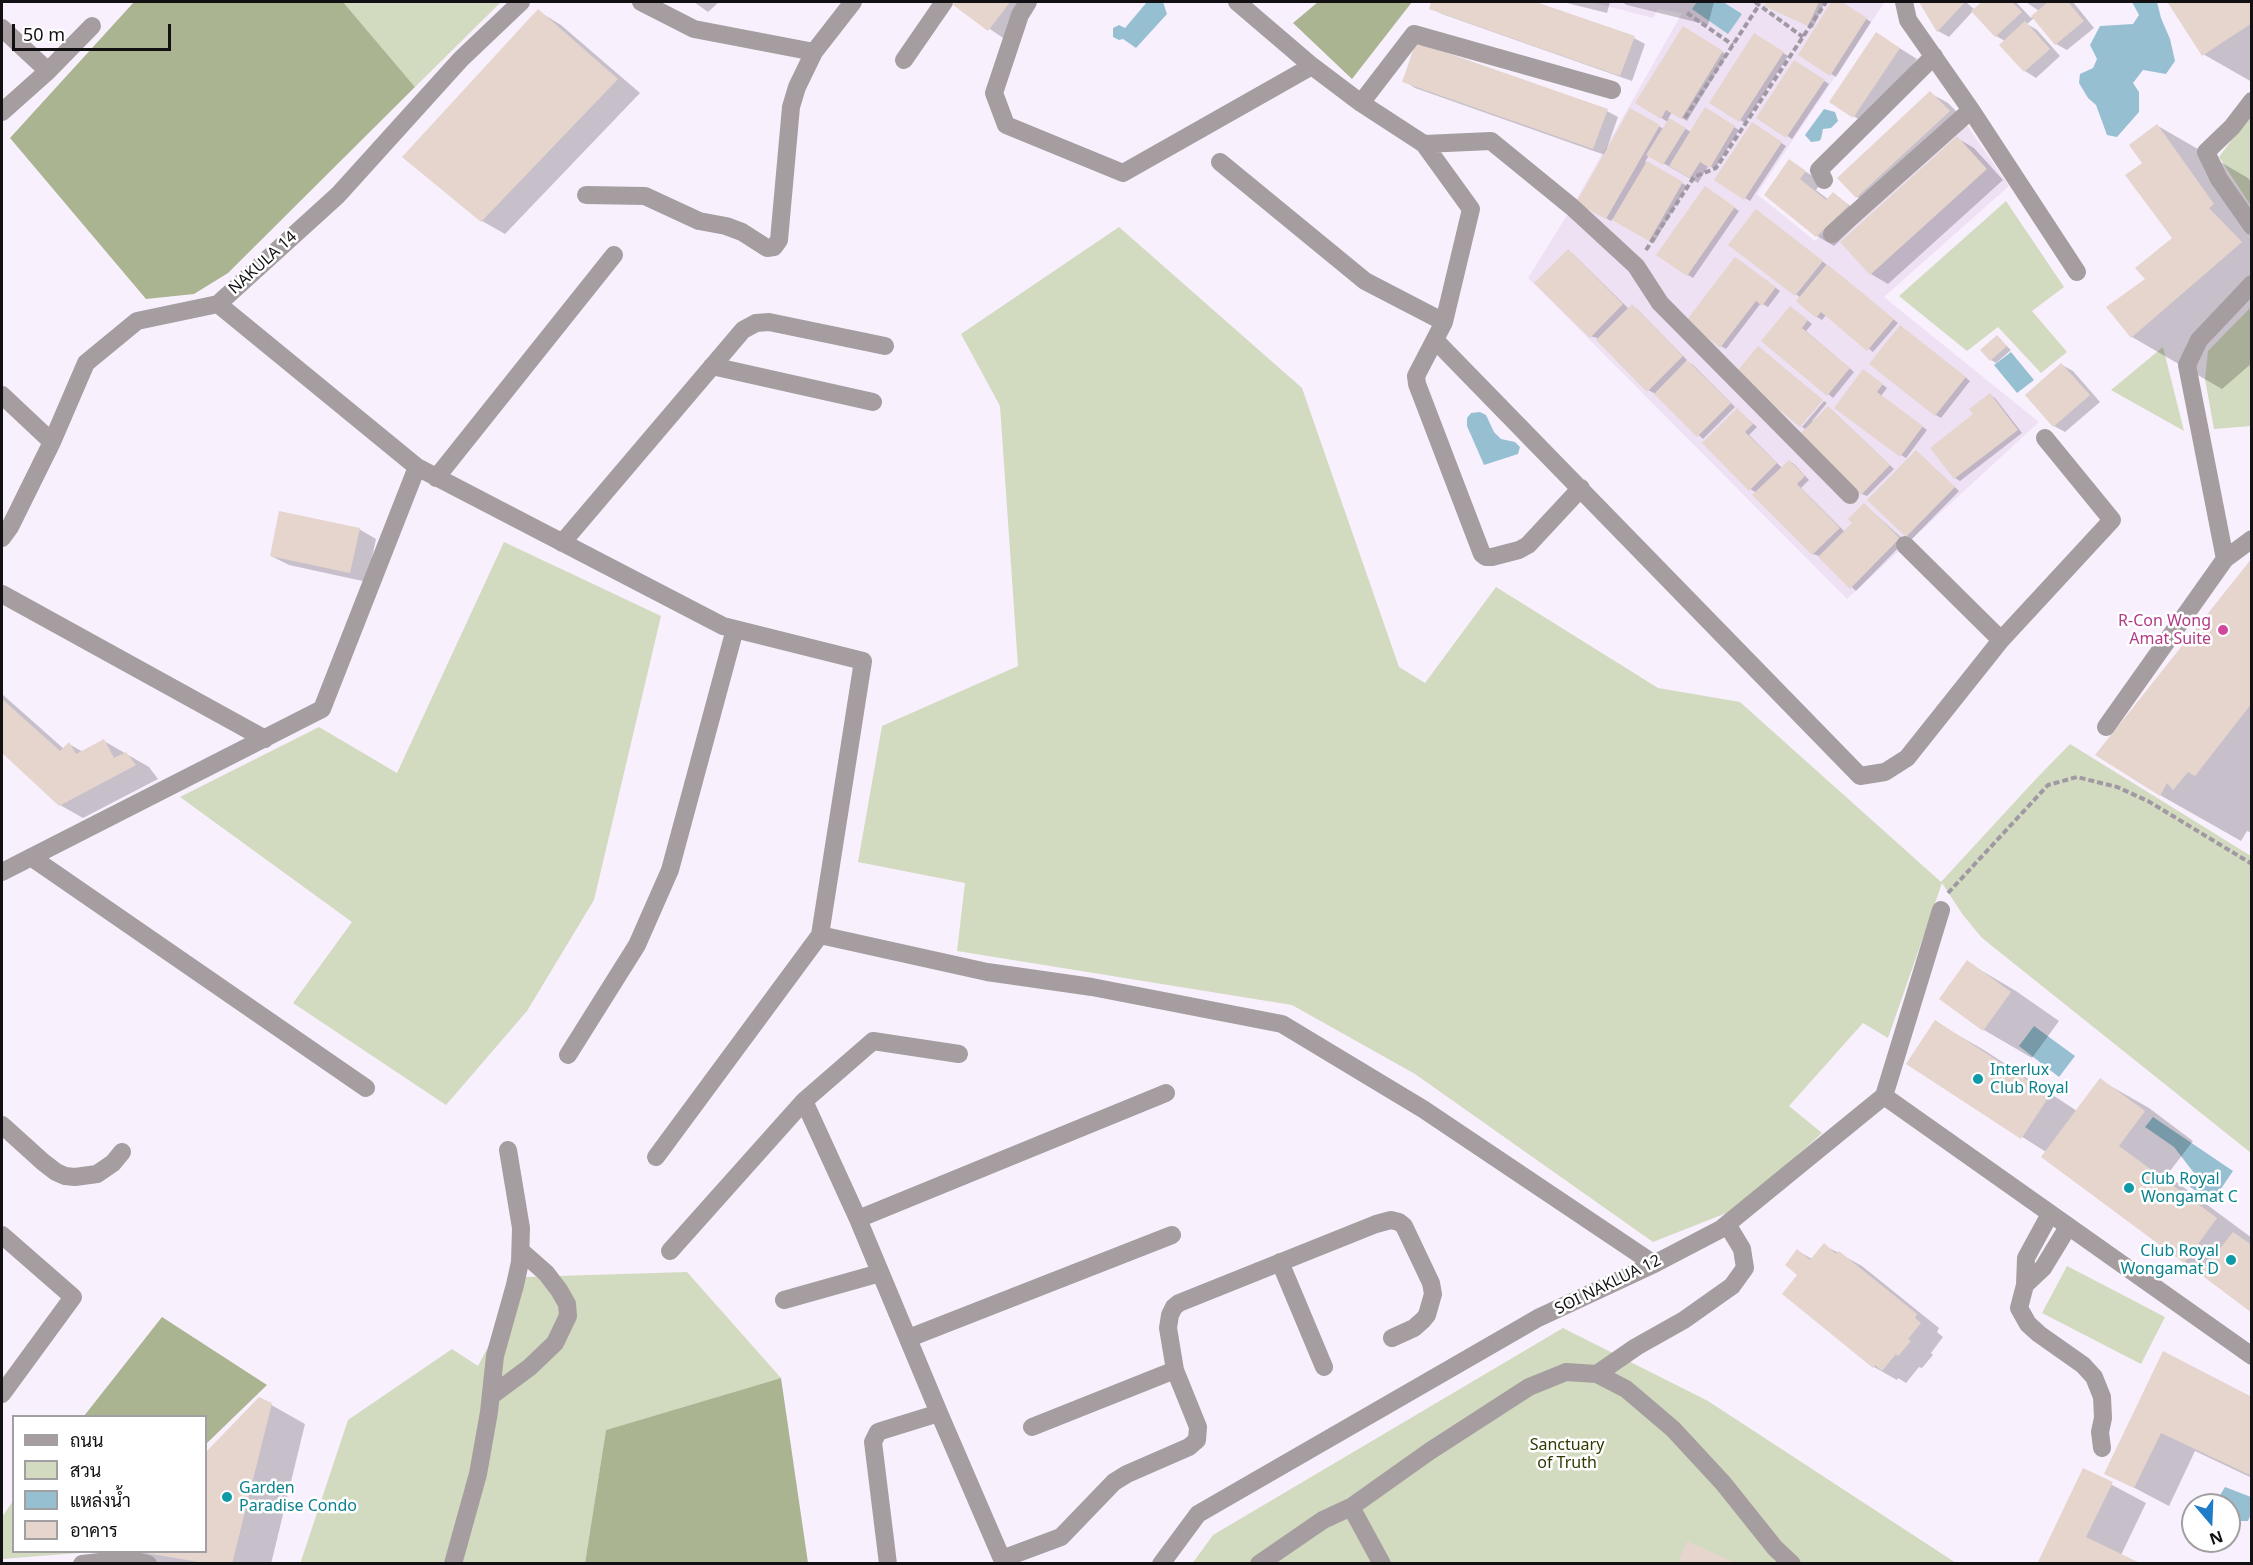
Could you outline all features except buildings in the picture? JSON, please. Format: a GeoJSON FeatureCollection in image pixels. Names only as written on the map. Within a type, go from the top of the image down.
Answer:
{"type":"FeatureCollection","features":[{"type":"Feature","properties":{"kind":"street","name":"NAKULA 14"},"geometry":{"type":"LineString","coordinates":[[2,537],[10,527],[52,442],[86,363],[137,321],[218,304],[338,195],[462,59],[521,2]]}},
{"type":"Feature","properties":{"kind":"street"},"geometry":{"type":"LineString","coordinates":[[641,2],[694,30],[814,52]]}},
{"type":"Feature","properties":{"kind":"street"},"geometry":{"type":"LineString","coordinates":[[586,195],[645,196],[699,221],[726,226],[742,232],[767,248],[774,247],[779,240],[791,107],[797,87],[814,52],[852,2]]}},
{"type":"Feature","properties":{"kind":"street"},"geometry":{"type":"LineString","coordinates":[[904,60],[944,2]]}},
{"type":"Feature","properties":{"kind":"street"},"geometry":{"type":"LineString","coordinates":[[1028,2],[1020,15],[994,93],[1006,125],[1123,174],[1312,66]]}},
{"type":"Feature","properties":{"kind":"street"},"geometry":{"type":"LineString","coordinates":[[1237,2],[1312,66],[1361,103],[1424,144],[1471,209],[1444,322],[1416,376],[1417,384],[1482,554],[1492,557],[1519,550],[1528,545],[1581,489]]}},
{"type":"Feature","properties":{"kind":"street"},"geometry":{"type":"LineString","coordinates":[[1904,2],[1908,20],[1971,110],[2077,273]]}},
{"type":"Feature","properties":{"kind":"street"},"geometry":{"type":"LineString","coordinates":[[2,112],[48,71],[92,26]]}},
{"type":"Feature","properties":{"kind":"street"},"geometry":{"type":"LineString","coordinates":[[3,32],[48,71]]}},
{"type":"Feature","properties":{"kind":"street"},"geometry":{"type":"LineString","coordinates":[[1361,103],[1414,34],[1612,90]]}},
{"type":"Feature","properties":{"kind":"street"},"geometry":{"type":"LineString","coordinates":[[1824,180],[1819,170],[1934,56]]}},
{"type":"Feature","properties":{"kind":"street"},"geometry":{"type":"LineString","coordinates":[[2252,100],[2232,127],[2206,152],[2219,179],[2252,226]]}},
{"type":"Feature","properties":{"kind":"street"},"geometry":{"type":"LineString","coordinates":[[1832,234],[1971,110]]}},
{"type":"Feature","properties":{"kind":"street"},"geometry":{"type":"LineString","coordinates":[[1424,144],[1491,141],[1572,207],[1636,266],[1660,303],[1850,495]]}},
{"type":"Feature","properties":{"kind":"street"},"geometry":{"type":"LineString","coordinates":[[1220,162],[1365,281],[1444,322]]}},
{"type":"Feature","properties":{"kind":"street"},"geometry":{"type":"LineString","coordinates":[[436,477],[614,255]]}},
{"type":"Feature","properties":{"kind":"street"},"geometry":{"type":"LineString","coordinates":[[2225,559],[2187,365],[2199,340],[2252,284]]}},
{"type":"Feature","properties":{"kind":"street"},"geometry":{"type":"LineString","coordinates":[[218,304],[417,467],[723,626],[863,661],[820,935],[656,1157]]}},
{"type":"Feature","properties":{"kind":"street"},"geometry":{"type":"LineString","coordinates":[[562,543],[743,330],[756,323],[769,322],[885,346]]}},
{"type":"Feature","properties":{"kind":"street"},"geometry":{"type":"LineString","coordinates":[[1436,341],[1860,776],[1885,772],[1907,758],[2001,640],[2112,520],[2045,438]]}},
{"type":"Feature","properties":{"kind":"street"},"geometry":{"type":"LineString","coordinates":[[712,366],[873,402]]}},
{"type":"Feature","properties":{"kind":"street"},"geometry":{"type":"LineString","coordinates":[[2,395],[52,442]]}},
{"type":"Feature","properties":{"kind":"street"},"geometry":{"type":"LineString","coordinates":[[3,869],[31,857],[322,709],[417,467]]}},
{"type":"Feature","properties":{"kind":"street"},"geometry":{"type":"LineString","coordinates":[[2106,727],[2225,559],[2252,539]]}},
{"type":"Feature","properties":{"kind":"street"},"geometry":{"type":"LineString","coordinates":[[1905,545],[2001,640]]}},
{"type":"Feature","properties":{"kind":"street"},"geometry":{"type":"LineString","coordinates":[[2,594],[265,739]]}},
{"type":"Feature","properties":{"kind":"street"},"geometry":{"type":"LineString","coordinates":[[568,1055],[637,945],[670,870],[735,629]]}},
{"type":"Feature","properties":{"kind":"street"},"geometry":{"type":"LineString","coordinates":[[31,857],[366,1088]]}},
{"type":"Feature","properties":{"kind":"street"},"geometry":{"type":"LineString","coordinates":[[1941,910],[1884,1096],[2252,1356]]}},
{"type":"Feature","properties":{"kind":"street"},"geometry":{"type":"LineString","coordinates":[[820,935],[987,972],[1092,987],[1282,1024],[1423,1109],[1654,1264]]}},
{"type":"Feature","properties":{"kind":"street"},"geometry":{"type":"LineString","coordinates":[[670,1251],[804,1101],[873,1041],[959,1054]]}},
{"type":"Feature","properties":{"kind":"street"},"geometry":{"type":"LineString","coordinates":[[858,1219],[1166,1093]]}},
{"type":"Feature","properties":{"kind":"street","name":"SOI NAKLUA 12"},"geometry":{"type":"LineString","coordinates":[[1161,1563],[1198,1514],[1538,1318],[1654,1264],[1727,1224],[1884,1096]]}},
{"type":"Feature","properties":{"kind":"street"},"geometry":{"type":"LineString","coordinates":[[804,1101],[858,1219],[1003,1561],[1061,1537],[1114,1482],[1126,1474],[1190,1447],[1197,1440],[1198,1427],[1175,1370],[1168,1328],[1174,1307],[1280,1262],[1391,1220],[1399,1222],[1408,1235],[1431,1283],[1433,1294],[1427,1315],[1423,1320],[1414,1328],[1392,1338]]}},
{"type":"Feature","properties":{"kind":"street"},"geometry":{"type":"LineString","coordinates":[[2,1125],[43,1162],[65,1176],[75,1178],[97,1174],[113,1163],[122,1152]]}},
{"type":"Feature","properties":{"kind":"street"},"geometry":{"type":"LineString","coordinates":[[453,1563],[478,1474],[495,1356],[515,1285],[521,1251],[519,1203],[508,1150]]}},
{"type":"Feature","properties":{"kind":"street"},"geometry":{"type":"LineString","coordinates":[[2050,1214],[2026,1258],[2025,1285],[2019,1308],[2028,1324],[2083,1365],[2098,1384],[2103,1406],[2100,1432],[2102,1448]]}},
{"type":"Feature","properties":{"kind":"street"},"geometry":{"type":"LineString","coordinates":[[1597,1374],[1636,1347],[1684,1320],[1732,1286],[1745,1268],[1742,1249],[1727,1224]]}},
{"type":"Feature","properties":{"kind":"street"},"geometry":{"type":"LineString","coordinates":[[2025,1285],[2043,1268],[2068,1227]]}},
{"type":"Feature","properties":{"kind":"street"},"geometry":{"type":"LineString","coordinates":[[2,1235],[73,1297],[2,1394]]}},
{"type":"Feature","properties":{"kind":"street"},"geometry":{"type":"LineString","coordinates":[[909,1338],[1173,1235]]}},
{"type":"Feature","properties":{"kind":"street"},"geometry":{"type":"LineString","coordinates":[[491,1396],[530,1367],[555,1343],[568,1316],[567,1304],[560,1290],[546,1273],[521,1251]]}},
{"type":"Feature","properties":{"kind":"street"},"geometry":{"type":"LineString","coordinates":[[1280,1262],[1324,1367]]}},
{"type":"Feature","properties":{"kind":"street"},"geometry":{"type":"LineString","coordinates":[[784,1300],[880,1273]]}},
{"type":"Feature","properties":{"kind":"street"},"geometry":{"type":"LineString","coordinates":[[1032,1427],[1175,1370]]}},
{"type":"Feature","properties":{"kind":"street"},"geometry":{"type":"LineString","coordinates":[[1259,1563],[1323,1520],[1351,1507],[1430,1451],[1529,1387],[1566,1372],[1597,1374],[1626,1389],[1673,1429],[1723,1483],[1775,1548],[1792,1563]]}},
{"type":"Feature","properties":{"kind":"street"},"geometry":{"type":"LineString","coordinates":[[888,1563],[873,1442],[875,1436],[884,1430],[939,1413]]}},
{"type":"Feature","properties":{"kind":"street"},"geometry":{"type":"LineString","coordinates":[[1351,1507],[1382,1563]]}},
{"type":"Feature","properties":{"kind":"street"},"geometry":{"type":"LineString","coordinates":[[82,1563],[127,1559],[148,1563]]}},
{"type":"Feature","properties":{"kind":"path"},"geometry":{"type":"LineString","coordinates":[[1636,266],[1694,177],[1716,168],[1826,2]]}},
{"type":"Feature","properties":{"kind":"path"},"geometry":{"type":"LineString","coordinates":[[1685,118],[1733,45],[1757,3],[1803,37]]}},
{"type":"Feature","properties":{"kind":"path"},"geometry":{"type":"LineString","coordinates":[[1688,13],[1733,45]]}},
{"type":"Feature","properties":{"kind":"path"},"geometry":{"type":"LineString","coordinates":[[1941,910],[1943,899],[2048,785],[2067,778],[2077,777],[2105,783],[2148,801],[2252,864]]}},
{"type":"Feature","properties":{"kind":"shaded area"},"geometry":{"type":"Polygon","coordinates":[[[1591,2],[1884,3],[1757,194],[1815,241],[1958,112],[2009,186],[1884,297],[2039,422],[1847,599],[1528,278],[1572,207],[1682,13],[1658,9],[1653,18],[1591,2]]]}},
{"type":"Feature","properties":{"kind":"green space"},"geometry":{"type":"Polygon","coordinates":[[[134,2],[343,2],[415,87],[228,273],[194,294],[146,299],[10,138],[134,2]]]}},
{"type":"Feature","properties":{"kind":"green space"},"geometry":{"type":"Polygon","coordinates":[[[343,2],[501,2],[415,87],[343,2]]]}},
{"type":"Feature","properties":{"kind":"green space"},"geometry":{"type":"Polygon","coordinates":[[[1318,2],[1412,2],[1352,79],[1293,23],[1318,2]]]}},
{"type":"Feature","properties":{"kind":"green space"},"geometry":{"type":"Polygon","coordinates":[[[2251,114],[2251,206],[2219,157],[2251,114]]]}},
{"type":"Feature","properties":{"kind":"green space"},"geometry":{"type":"Polygon","coordinates":[[[2006,201],[2064,287],[2032,311],[2067,352],[2041,373],[1998,327],[1967,351],[1899,296],[2006,201]]]}},
{"type":"Feature","properties":{"kind":"green space"},"geometry":{"type":"Polygon","coordinates":[[[1119,227],[1302,388],[1399,667],[1425,683],[1496,587],[1658,688],[1740,702],[1941,882],[2070,744],[2251,856],[2251,1153],[1982,938],[1963,915],[1942,883],[1888,1038],[1863,1023],[1789,1106],[1822,1133],[1739,1208],[1653,1242],[1415,1074],[1292,1005],[957,951],[965,883],[858,862],[882,726],[1018,666],[1000,406],[961,334],[1119,227]]]}},
{"type":"Feature","properties":{"kind":"green space"},"geometry":{"type":"Polygon","coordinates":[[[2251,307],[2251,426],[2214,429],[2205,379],[2208,351],[2251,307]]]}},
{"type":"Feature","properties":{"kind":"green space"},"geometry":{"type":"Polygon","coordinates":[[[2163,347],[2184,431],[2111,390],[2163,347]]]}},
{"type":"Feature","properties":{"kind":"green space"},"geometry":{"type":"Polygon","coordinates":[[[504,542],[661,616],[594,900],[527,1011],[446,1105],[293,1003],[352,922],[180,797],[319,727],[397,773],[504,542]]]}},
{"type":"Feature","properties":{"kind":"green space"},"geometry":{"type":"Polygon","coordinates":[[[2067,1266],[2165,1317],[2141,1364],[2042,1313],[2067,1266]]]}},
{"type":"Feature","properties":{"kind":"green space"},"geometry":{"type":"Polygon","coordinates":[[[687,1272],[781,1378],[606,1430],[585,1563],[300,1564],[348,1420],[452,1349],[478,1366],[525,1277],[687,1272]]]}},
{"type":"Feature","properties":{"kind":"green space"},"geometry":{"type":"Polygon","coordinates":[[[162,1317],[267,1385],[207,1443],[207,1415],[85,1415],[162,1317]]]}},
{"type":"Feature","properties":{"kind":"green space","name":"Sanctuary of Truth"},"geometry":{"type":"Polygon","coordinates":[[[1563,1328],[1708,1401],[1956,1563],[1192,1564],[1213,1535],[1563,1328]]]}},
{"type":"Feature","properties":{"kind":"green space"},"geometry":{"type":"Polygon","coordinates":[[[781,1378],[808,1563],[585,1563],[606,1430],[781,1378]]]}},
{"type":"Feature","properties":{"kind":"green space"},"geometry":{"type":"Polygon","coordinates":[[[12,1502],[12,1553],[78,1553],[2,1559],[2,1517],[12,1502]]]}},
{"type":"Feature","properties":{"kind":"water"},"geometry":{"type":"Polygon","coordinates":[[[1147,2],[1163,2],[1167,14],[1136,48],[1123,39],[1113,37],[1113,28],[1119,25],[1125,28],[1147,2]]]}},
{"type":"Feature","properties":{"kind":"water"},"geometry":{"type":"Polygon","coordinates":[[[1697,2],[1723,2],[1742,14],[1728,34],[1692,9],[1697,2]]]}},
{"type":"Feature","properties":{"kind":"water"},"geometry":{"type":"Polygon","coordinates":[[[2132,2],[2157,2],[2175,61],[2166,74],[2143,70],[2133,83],[2139,92],[2139,112],[2117,137],[2107,135],[2096,105],[2088,98],[2079,83],[2080,74],[2093,68],[2097,59],[2090,45],[2100,26],[2133,24],[2139,15],[2132,2]]]}},
{"type":"Feature","properties":{"kind":"water"},"geometry":{"type":"Polygon","coordinates":[[[1824,109],[1835,112],[1838,121],[1831,128],[1823,129],[1819,141],[1811,142],[1805,135],[1824,109]]]}},
{"type":"Feature","properties":{"kind":"water"},"geometry":{"type":"Polygon","coordinates":[[[2011,352],[2034,380],[2017,393],[1994,365],[2011,352]]]}},
{"type":"Feature","properties":{"kind":"water"},"geometry":{"type":"Polygon","coordinates":[[[1480,412],[1486,415],[1494,432],[1501,439],[1515,442],[1520,447],[1518,454],[1484,465],[1467,426],[1467,418],[1471,413],[1480,412]]]}},
{"type":"Feature","properties":{"kind":"water"},"geometry":{"type":"Polygon","coordinates":[[[2034,1026],[2075,1056],[2059,1077],[2019,1046],[2034,1026]]]}},
{"type":"Feature","properties":{"kind":"water"},"geometry":{"type":"Polygon","coordinates":[[[2153,1117],[2233,1171],[2212,1202],[2186,1184],[2194,1173],[2174,1147],[2145,1127],[2153,1117]]]}},
{"type":"Feature","properties":{"kind":"water"},"geometry":{"type":"Polygon","coordinates":[[[2225,1487],[2241,1493],[2221,1493],[2225,1487]]]}},
{"type":"Feature","properties":{"kind":"water"},"geometry":{"type":"Polygon","coordinates":[[[2241,1493],[2251,1497],[2251,1514],[2248,1521],[2241,1521],[2241,1493]]]}},
{"type":"Feature","properties":{"kind":"place","name":"R-Con Wong Amat Suite"},"geometry":{"type":"Point","coordinates":[2223,630]}},
{"type":"Feature","properties":{"kind":"place","name":"Interlux Club Royal"},"geometry":{"type":"Point","coordinates":[1978,1079]}},
{"type":"Feature","properties":{"kind":"place","name":"Club Royal Wongamat C"},"geometry":{"type":"Point","coordinates":[2129,1188]}},
{"type":"Feature","properties":{"kind":"place","name":"Club Royal Wongamat D"},"geometry":{"type":"Point","coordinates":[2231,1260]}},
{"type":"Feature","properties":{"kind":"place","name":"Garden Paradise Condo"},"geometry":{"type":"Point","coordinates":[227,1497]}}]}
